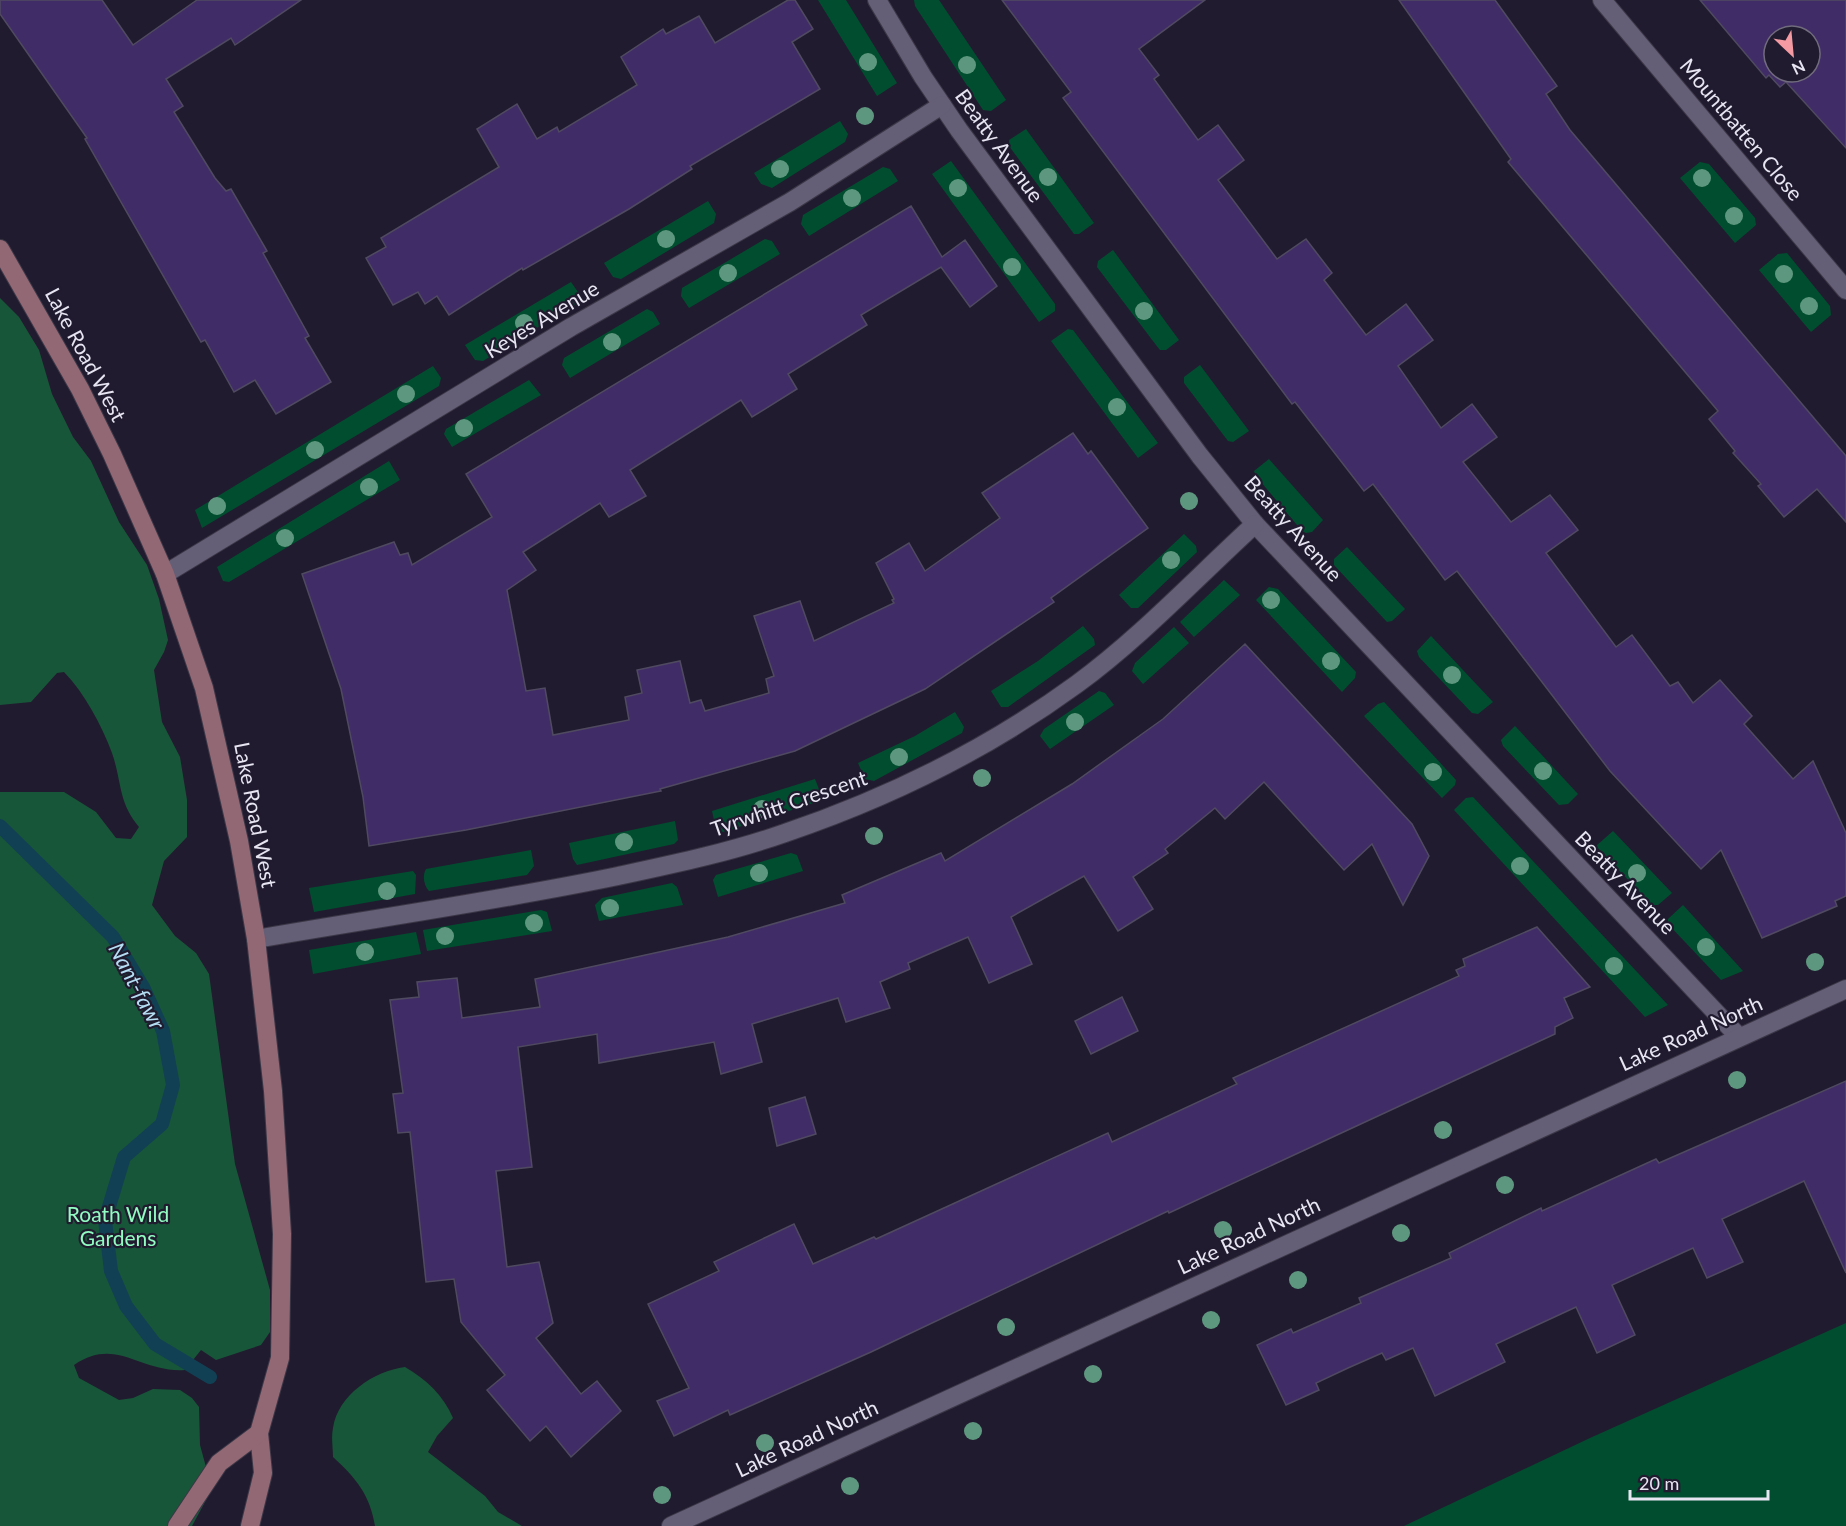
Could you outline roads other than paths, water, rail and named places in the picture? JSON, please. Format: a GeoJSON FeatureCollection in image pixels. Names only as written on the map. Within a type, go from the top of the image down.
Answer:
{"type":"FeatureCollection","features":[{"type":"Feature","properties":{"kind":"street","name":"Beatty Avenue"},"geometry":{"type":"LineString","coordinates":[[877,0],[942,105],[1123,353],[1255,524],[1739,1037]]}},
{"type":"Feature","properties":{"kind":"street","name":"Mountbatten Close"},"geometry":{"type":"LineString","coordinates":[[1602,0],[1846,290]]}},
{"type":"Feature","properties":{"kind":"street","name":"Keyes Avenue"},"geometry":{"type":"LineString","coordinates":[[165,574],[571,327],[790,202],[942,105]]}},
{"type":"Feature","properties":{"kind":"street","name":"Lake Road West"},"geometry":{"type":"LineString","coordinates":[[0,249],[80,389],[112,454],[165,574],[190,642],[216,731],[239,841],[255,939],[273,1091],[282,1234],[280,1358],[259,1433],[263,1473],[250,1526]]}},
{"type":"Feature","properties":{"kind":"street","name":"Tyrwhitt Crescent"},"geometry":{"type":"LineString","coordinates":[[255,939],[568,886],[658,867],[783,834],[851,809],[912,783],[957,759],[1075,685],[1117,653],[1255,524]]}},
{"type":"Feature","properties":{"kind":"street","name":"Lake Road North"},"geometry":{"type":"LineString","coordinates":[[671,1526],[1846,989]]}},
{"type":"Feature","properties":{"kind":"street"},"geometry":{"type":"LineString","coordinates":[[177,1526],[219,1463],[259,1433]]}},
{"type":"Feature","properties":{"kind":"waterway","name":"Nant-fawr"},"geometry":{"type":"LineString","coordinates":[[0,826],[113,937],[143,987],[163,1031],[173,1085],[162,1124],[124,1157],[105,1220],[111,1271],[126,1306],[155,1344],[210,1377]]}},
{"type":"Feature","properties":{"kind":"park label","name":"Roath Wild Gardens"},"geometry":{"type":"Point","coordinates":[118,1227]}}]}
